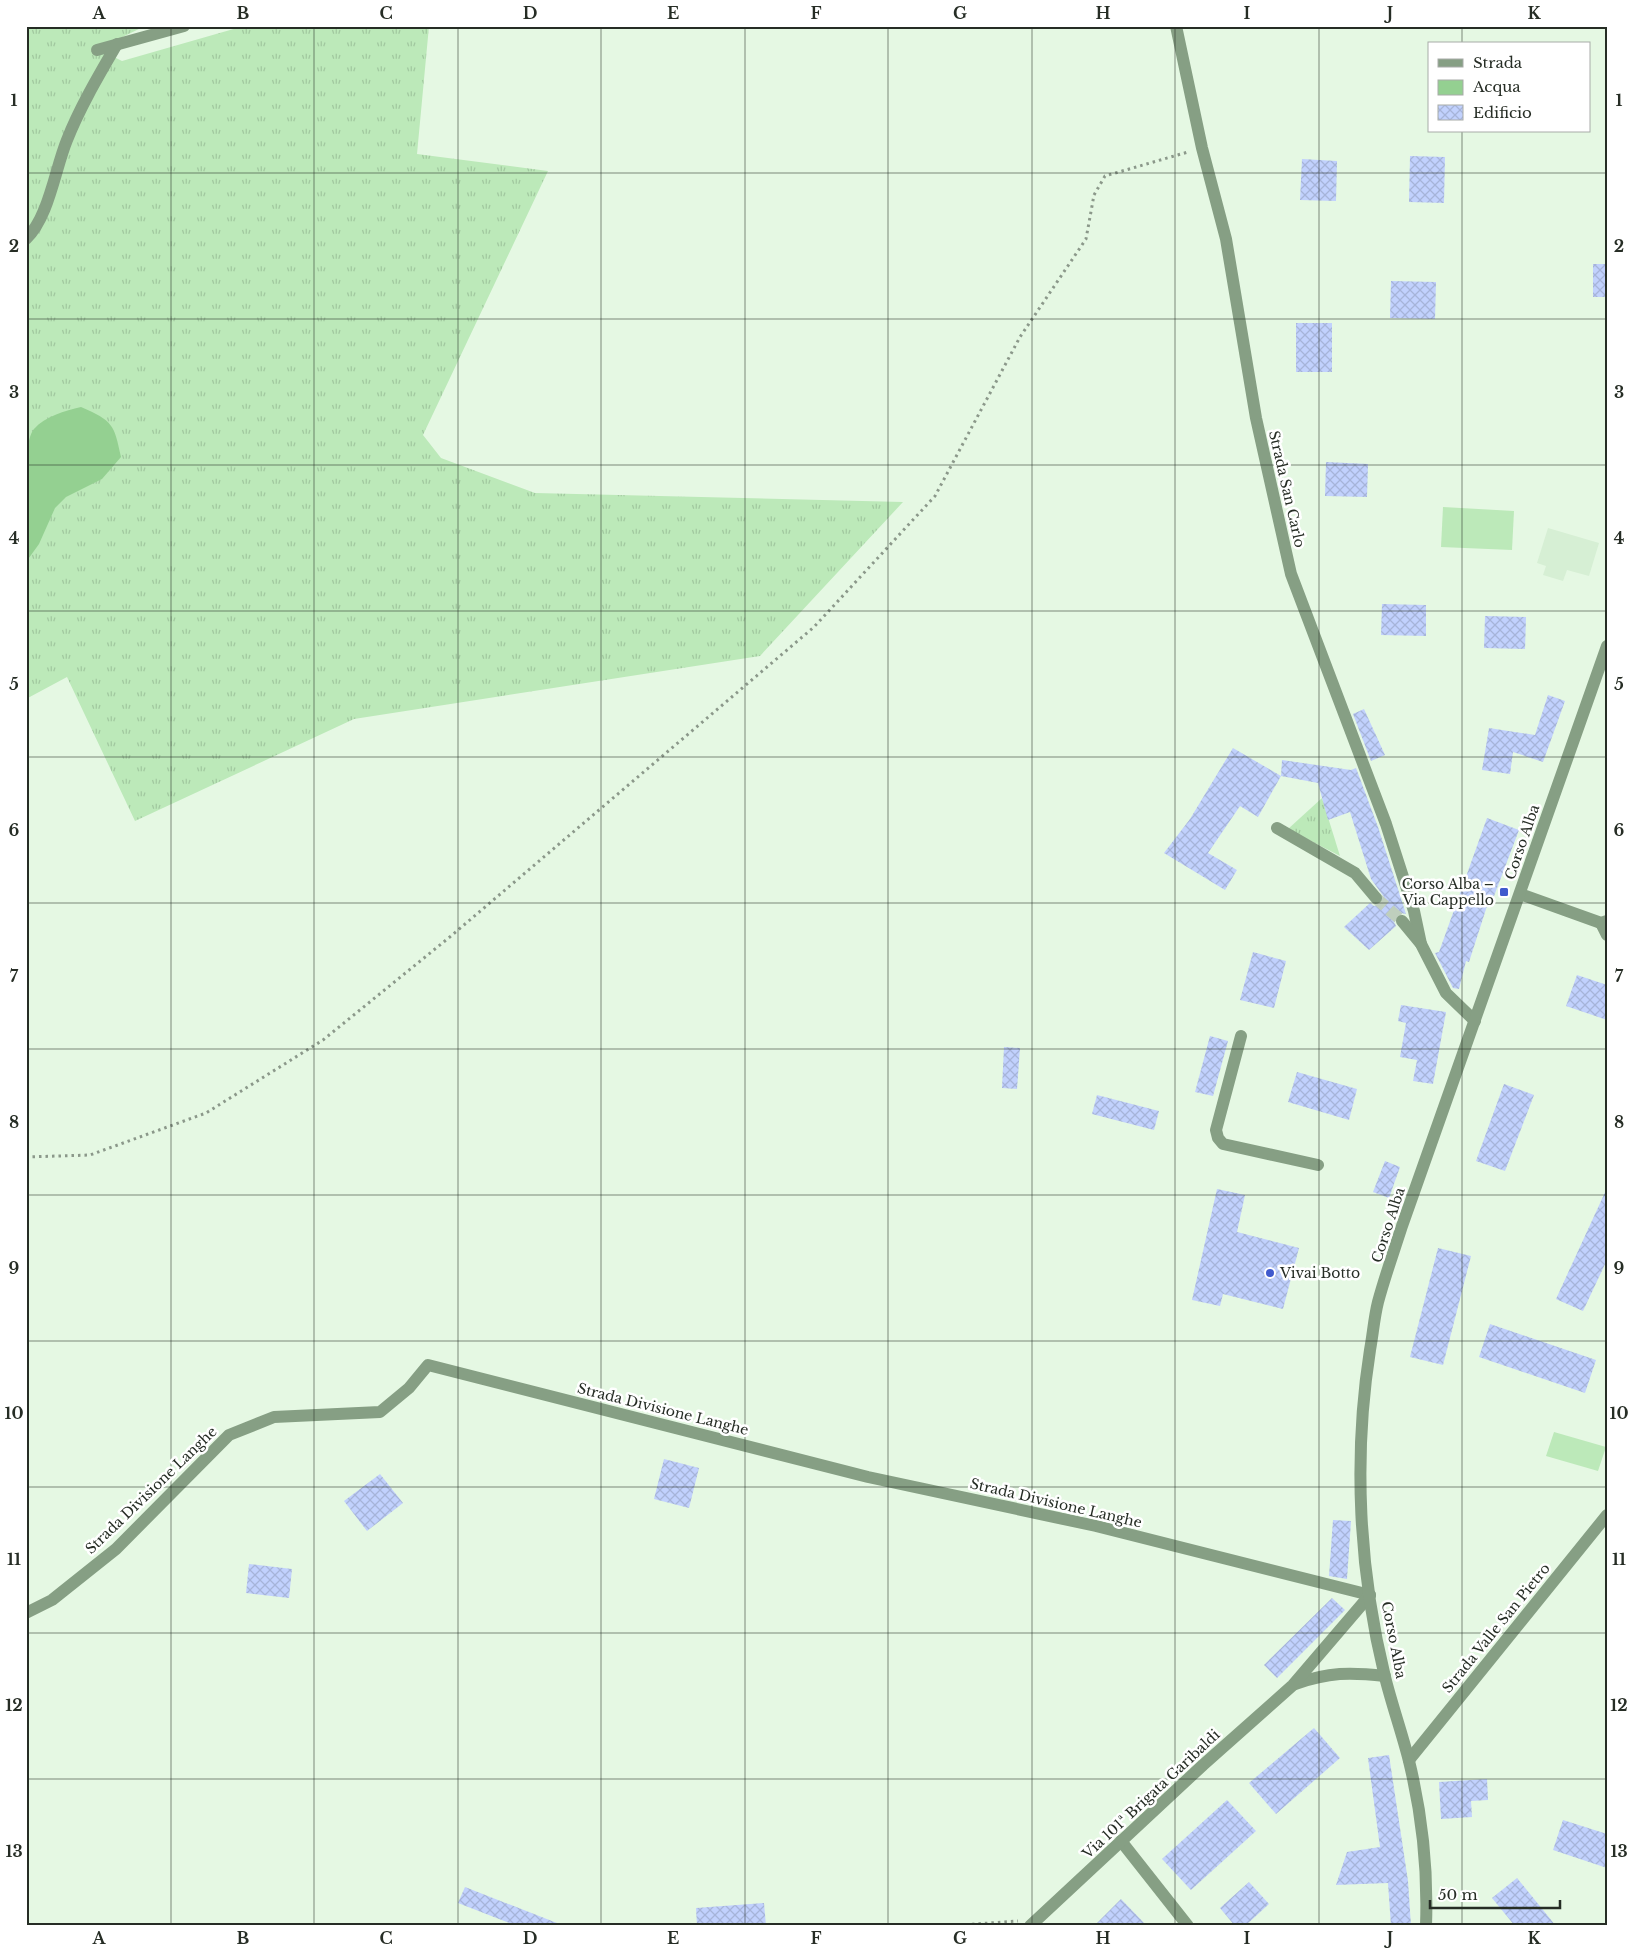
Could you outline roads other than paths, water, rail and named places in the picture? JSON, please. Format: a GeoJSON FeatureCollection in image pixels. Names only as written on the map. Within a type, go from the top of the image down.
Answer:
{"type":"FeatureCollection","features":[{"type":"Feature","properties":{"kind":"street"},"geometry":{"type":"LineString","coordinates":[[97,50],[184,26]]}},
{"type":"Feature","properties":{"kind":"street","name":"Strada San Carlo"},"geometry":{"type":"LineString","coordinates":[[1176,26],[1202,148],[1226,239],[1256,418],[1291,574],[1386,824],[1414,911],[1422,944],[1446,993],[1475,1021]]}},
{"type":"Feature","properties":{"kind":"street"},"geometry":{"type":"LineString","coordinates":[[26,239],[36,227],[59,160],[76,119],[117,44]]}},
{"type":"Feature","properties":{"kind":"street","name":"Corso Alba"},"geometry":{"type":"LineString","coordinates":[[1426,1926],[1424,1852],[1418,1807],[1409,1760],[1385,1676],[1370,1595],[1360,1492],[1361,1432],[1367,1370],[1378,1304],[1402,1226],[1607,646]]}},
{"type":"Feature","properties":{"kind":"street"},"geometry":{"type":"LineString","coordinates":[[1277,828],[1355,873],[1376,898]]}},
{"type":"Feature","properties":{"kind":"street"},"geometry":{"type":"LineString","coordinates":[[1520,894],[1604,922],[1607,935]]}},
{"type":"Feature","properties":{"kind":"street","name":"Strada San Carlo"},"geometry":{"type":"LineString","coordinates":[[1402,921],[1422,944]]}},
{"type":"Feature","properties":{"kind":"street"},"geometry":{"type":"LineString","coordinates":[[1241,1036],[1216,1130],[1218,1138],[1223,1144],[1318,1165]]}},
{"type":"Feature","properties":{"kind":"street","name":"Strada Divisione Langhe"},"geometry":{"type":"LineString","coordinates":[[26,1613],[52,1600],[116,1549],[229,1435],[274,1417],[380,1412],[409,1388],[428,1365],[868,1477],[1096,1526],[1370,1595]]}},
{"type":"Feature","properties":{"kind":"street","name":"Strada Valle San Pietro"},"geometry":{"type":"LineString","coordinates":[[1409,1760],[1607,1515]]}},
{"type":"Feature","properties":{"kind":"street","name":"Via 101ª Brigata Garibaldi"},"geometry":{"type":"LineString","coordinates":[[1032,1923],[1293,1685],[1370,1595]]}},
{"type":"Feature","properties":{"kind":"street","name":"Via 101ª Brigata Garibaldi"},"geometry":{"type":"LineString","coordinates":[[1293,1685],[1320,1675],[1348,1672],[1385,1676]]}},
{"type":"Feature","properties":{"kind":"street"},"geometry":{"type":"LineString","coordinates":[[1121,1841],[1188,1926]]}},
{"type":"Feature","properties":{"kind":"water"},"geometry":{"type":"Polygon","coordinates":[[[81,407],[106,420],[114,430],[121,457],[102,479],[66,497],[55,508],[39,544],[26,562],[25,472],[30,438],[34,429],[49,417],[81,407]]]}},
{"type":"Feature","properties":{"kind":"tunnel"},"geometry":{"type":"LineString","coordinates":[[1376,898],[1402,921]]}},
{"type":"Feature","properties":{"kind":"place","name":"Corso Alba – Via Cappello"},"geometry":{"type":"Point","coordinates":[1504,892]}},
{"type":"Feature","properties":{"kind":"place","name":"Vivai Botto"},"geometry":{"type":"Point","coordinates":[1270,1273]}}]}
